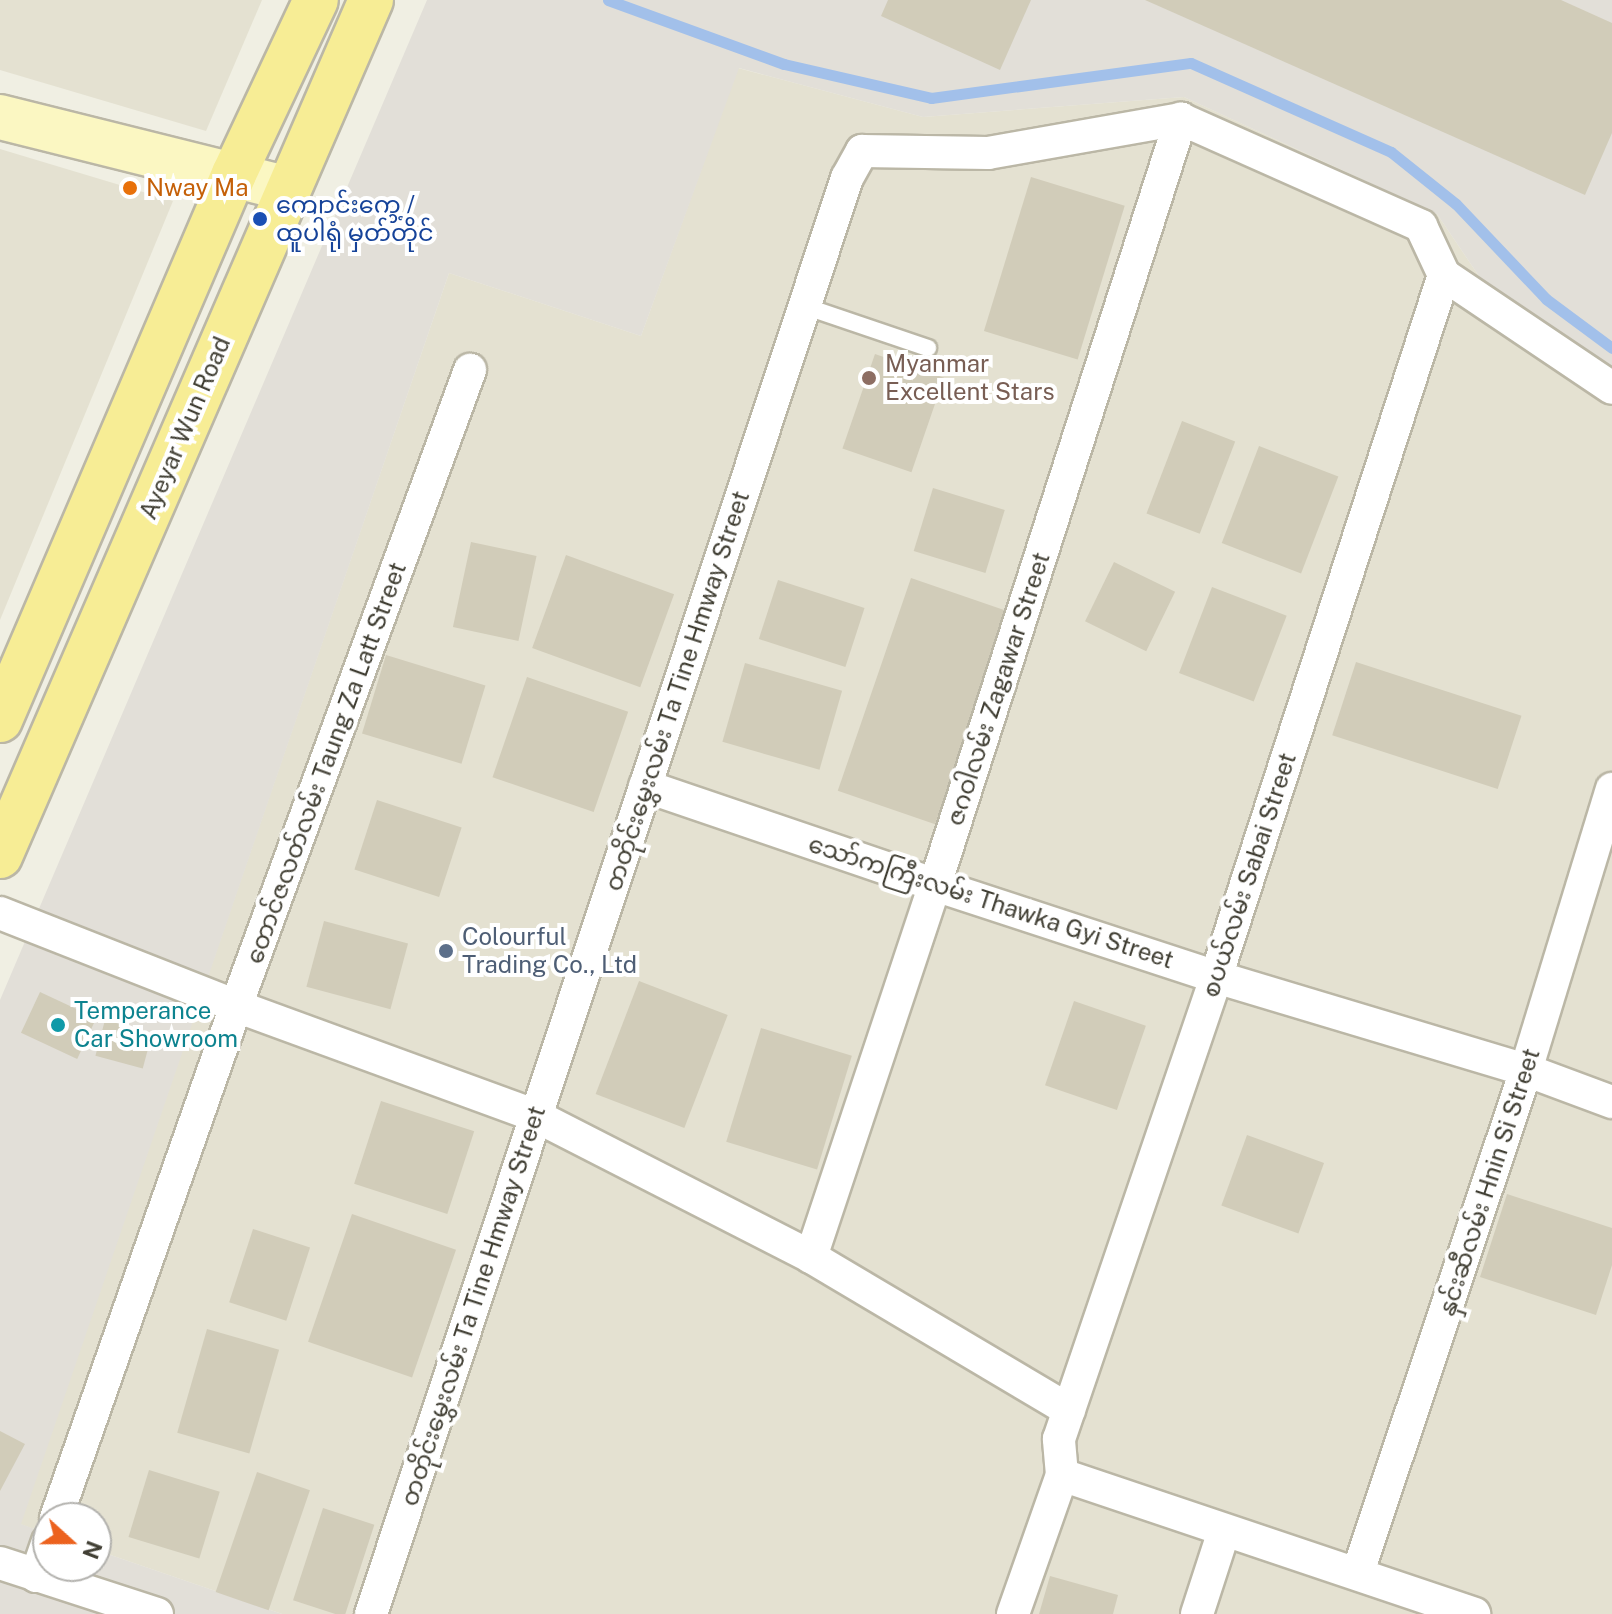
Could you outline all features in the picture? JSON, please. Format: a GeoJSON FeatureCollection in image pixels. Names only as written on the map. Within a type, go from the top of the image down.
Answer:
{"type":"FeatureCollection","features":[{"type":"Feature","properties":{"kind":"main road"},"geometry":{"type":"LineString","coordinates":[[0,720],[234,174],[316,0]]}},
{"type":"Feature","properties":{"kind":"main road","name":"Ayeyar Wun Road"},"geometry":{"type":"LineString","coordinates":[[0,856],[371,0]]}},
{"type":"Feature","properties":{"kind":"main road"},"geometry":{"type":"LineString","coordinates":[[0,117],[288,189]]}},
{"type":"Feature","properties":{"kind":"street","name":"တတိုင်းမွှေးလမ်း Ta Tine Hmway Street"},"geometry":{"type":"LineString","coordinates":[[371,1614],[847,178],[862,151],[988,153],[1181,119]]}},
{"type":"Feature","properties":{"kind":"street"},"geometry":{"type":"LineString","coordinates":[[1181,119],[1421,226],[1444,275],[1612,388]]}},
{"type":"Feature","properties":{"kind":"street","name":"ဇဂဝါလမ်း Zagawar Street"},"geometry":{"type":"LineString","coordinates":[[811,1257],[935,885],[1181,119]]}},
{"type":"Feature","properties":{"kind":"street","name":"စပယ်လမ်း Sabai Street"},"geometry":{"type":"LineString","coordinates":[[1062,1475],[1059,1439],[1216,977],[1444,275]]}},
{"type":"Feature","properties":{"kind":"street","name":"တောင်ဇလတ်လမ်း Taung Za Latt Street"},"geometry":{"type":"LineString","coordinates":[[62,1502],[236,1006],[470,370]]}},
{"type":"Feature","properties":{"kind":"street","name":"သော်ကကြီးလမ်း Thawka Gyi Street"},"geometry":{"type":"LineString","coordinates":[[645,786],[1216,977],[1526,1070],[1612,1102]]}},
{"type":"Feature","properties":{"kind":"street","name":"နှင်းဆီလမ်း Hnin Si Street"},"geometry":{"type":"LineString","coordinates":[[1358,1572],[1526,1070],[1612,789]]}},
{"type":"Feature","properties":{"kind":"street"},"geometry":{"type":"LineString","coordinates":[[0,913],[236,1006],[536,1116],[811,1257],[1069,1410]]}},
{"type":"Feature","properties":{"kind":"street"},"geometry":{"type":"LineString","coordinates":[[1013,1614],[1062,1475],[1224,1531],[1358,1572],[1474,1614]]}},
{"type":"Feature","properties":{"kind":"street"},"geometry":{"type":"LineString","coordinates":[[1197,1614],[1224,1531]]}},
{"type":"Feature","properties":{"kind":"street"},"geometry":{"type":"LineString","coordinates":[[0,1563],[32,1575]]}},
{"type":"Feature","properties":{"kind":"street"},"geometry":{"type":"LineString","coordinates":[[55,1582],[157,1614]]}},
{"type":"Feature","properties":{"kind":"lane"},"geometry":{"type":"LineString","coordinates":[[804,306],[928,348]]}},
{"type":"Feature","properties":{"kind":"shaded area"},"geometry":{"type":"Polygon","coordinates":[[[0,0],[262,0],[206,131],[0,70],[0,0]]]}},
{"type":"Feature","properties":{"kind":"shaded area"},"geometry":{"type":"Polygon","coordinates":[[[427,0],[1612,0],[1612,368],[1483,282],[1437,214],[1184,97],[923,117],[739,68],[641,336],[449,273],[21,1524],[32,1528],[32,1582],[112,1582],[112,1556],[282,1614],[0,1614],[0,1000],[427,0]]]}},
{"type":"Feature","properties":{"kind":"shaded area"},"geometry":{"type":"Polygon","coordinates":[[[738,68],[923,117],[1184,97],[1437,214],[1483,282],[1612,368],[1612,1614],[282,1614],[112,1556],[112,1502],[32,1502],[32,1528],[20,1524],[449,273],[641,336],[738,68]]]}},
{"type":"Feature","properties":{"kind":"shaded area"},"geometry":{"type":"Polygon","coordinates":[[[0,149],[173,201],[0,620],[0,149]]]}},
{"type":"Feature","properties":{"kind":"building"},"geometry":{"type":"Polygon","coordinates":[[[888,0],[1031,0],[1000,70],[881,16],[888,0]]]}},
{"type":"Feature","properties":{"kind":"building"},"geometry":{"type":"Polygon","coordinates":[[[1145,0],[1561,0],[1612,23],[1612,133],[1585,195],[1145,0]]]}},
{"type":"Feature","properties":{"kind":"building"},"geometry":{"type":"Polygon","coordinates":[[[1031,177],[1125,206],[1078,360],[984,331],[1031,177]]]}},
{"type":"Feature","properties":{"kind":"building"},"geometry":{"type":"Polygon","coordinates":[[[875,354],[944,378],[911,472],[842,449],[875,354]]]}},
{"type":"Feature","properties":{"kind":"building"},"geometry":{"type":"Polygon","coordinates":[[[1182,421],[1235,441],[1200,534],[1147,513],[1182,421]]]}},
{"type":"Feature","properties":{"kind":"building"},"geometry":{"type":"Polygon","coordinates":[[[1259,446],[1338,476],[1301,574],[1222,543],[1259,446]]]}},
{"type":"Feature","properties":{"kind":"building"},"geometry":{"type":"Polygon","coordinates":[[[933,488],[1005,510],[985,573],[914,551],[933,488]]]}},
{"type":"Feature","properties":{"kind":"building"},"geometry":{"type":"Polygon","coordinates":[[[471,542],[537,556],[518,641],[453,627],[471,542]]]}},
{"type":"Feature","properties":{"kind":"building"},"geometry":{"type":"Polygon","coordinates":[[[566,555],[674,594],[640,687],[532,648],[566,555]]]}},
{"type":"Feature","properties":{"kind":"building"},"geometry":{"type":"Polygon","coordinates":[[[1114,562],[1175,592],[1146,651],[1085,621],[1114,562]]]}},
{"type":"Feature","properties":{"kind":"building"},"geometry":{"type":"Polygon","coordinates":[[[911,578],[1008,612],[935,824],[838,791],[911,578]]]}},
{"type":"Feature","properties":{"kind":"building"},"geometry":{"type":"Polygon","coordinates":[[[778,580],[865,608],[845,667],[759,639],[778,580]]]}},
{"type":"Feature","properties":{"kind":"building"},"geometry":{"type":"Polygon","coordinates":[[[1212,587],[1287,616],[1254,702],[1179,673],[1212,587]]]}},
{"type":"Feature","properties":{"kind":"building"},"geometry":{"type":"Polygon","coordinates":[[[386,655],[485,685],[461,764],[362,733],[386,655]]]}},
{"type":"Feature","properties":{"kind":"building"},"geometry":{"type":"Polygon","coordinates":[[[1356,662],[1521,716],[1498,789],[1332,735],[1356,662]]]}},
{"type":"Feature","properties":{"kind":"building"},"geometry":{"type":"Polygon","coordinates":[[[745,663],[842,691],[819,770],[722,742],[745,663]]]}},
{"type":"Feature","properties":{"kind":"building"},"geometry":{"type":"Polygon","coordinates":[[[527,677],[628,712],[594,812],[492,777],[527,677]]]}},
{"type":"Feature","properties":{"kind":"building"},"geometry":{"type":"Polygon","coordinates":[[[377,800],[462,828],[439,897],[354,869],[377,800]]]}},
{"type":"Feature","properties":{"kind":"building"},"geometry":{"type":"Polygon","coordinates":[[[324,921],[408,944],[390,1009],[306,987],[324,921]]]}},
{"type":"Feature","properties":{"kind":"building"},"geometry":{"type":"Polygon","coordinates":[[[639,981],[728,1015],[684,1128],[596,1094],[639,981]]]}},
{"type":"Feature","properties":{"kind":"building","name":"Temperance Car Showroom"},"geometry":{"type":"Polygon","coordinates":[[[40,992],[96,1018],[77,1059],[21,1033],[40,992]]]}},
{"type":"Feature","properties":{"kind":"building"},"geometry":{"type":"Polygon","coordinates":[[[1074,1001],[1146,1026],[1117,1110],[1045,1085],[1074,1001]]]}},
{"type":"Feature","properties":{"kind":"building"},"geometry":{"type":"Polygon","coordinates":[[[105,1020],[152,1033],[143,1068],[95,1056],[105,1020]]]}},
{"type":"Feature","properties":{"kind":"building"},"geometry":{"type":"Polygon","coordinates":[[[761,1028],[852,1056],[817,1170],[726,1142],[761,1028]]]}},
{"type":"Feature","properties":{"kind":"building"},"geometry":{"type":"Polygon","coordinates":[[[381,1101],[474,1131],[447,1214],[354,1184],[381,1101]]]}},
{"type":"Feature","properties":{"kind":"building"},"geometry":{"type":"Polygon","coordinates":[[[1247,1135],[1324,1163],[1298,1234],[1221,1205],[1247,1135]]]}},
{"type":"Feature","properties":{"kind":"building"},"geometry":{"type":"Polygon","coordinates":[[[1507,1194],[1612,1228],[1612,1265],[1596,1315],[1480,1277],[1507,1194]]]}},
{"type":"Feature","properties":{"kind":"building"},"geometry":{"type":"Polygon","coordinates":[[[352,1214],[456,1250],[412,1377],[308,1342],[352,1214]]]}},
{"type":"Feature","properties":{"kind":"building"},"geometry":{"type":"Polygon","coordinates":[[[253,1229],[310,1248],[286,1321],[229,1302],[253,1229]]]}},
{"type":"Feature","properties":{"kind":"building"},"geometry":{"type":"Polygon","coordinates":[[[207,1329],[279,1350],[249,1453],[177,1433],[207,1329]]]}},
{"type":"Feature","properties":{"kind":"building"},"geometry":{"type":"Polygon","coordinates":[[[0,1431],[25,1444],[0,1491],[0,1431]]]}},
{"type":"Feature","properties":{"kind":"building"},"geometry":{"type":"Polygon","coordinates":[[[149,1470],[220,1492],[199,1559],[129,1537],[149,1470]]]}},
{"type":"Feature","properties":{"kind":"building"},"geometry":{"type":"Polygon","coordinates":[[[257,1472],[310,1490],[269,1610],[216,1592],[257,1472]]]}},
{"type":"Feature","properties":{"kind":"building"},"geometry":{"type":"Polygon","coordinates":[[[323,1508],[374,1525],[345,1614],[335,1614],[293,1600],[323,1508]]]}},
{"type":"Feature","properties":{"kind":"building"},"geometry":{"type":"Polygon","coordinates":[[[1050,1576],[1118,1595],[1113,1614],[1039,1614],[1050,1576]]]}},
{"type":"Feature","properties":{"kind":"waterway"},"geometry":{"type":"LineString","coordinates":[[608,0],[784,64],[931,98],[1191,63],[1391,152],[1456,204],[1546,299],[1612,348]]}},
{"type":"Feature","properties":{"kind":"place","name":"Nway Ma"},"geometry":{"type":"Point","coordinates":[130,188]}},
{"type":"Feature","properties":{"kind":"place","name":"ကျောင်းကွေ့ / ထူပါရုံ မှတ်တိုင်"},"geometry":{"type":"Point","coordinates":[260,219]}},
{"type":"Feature","properties":{"kind":"place","name":"Myanmar Excellent Stars"},"geometry":{"type":"Point","coordinates":[869,378]}},
{"type":"Feature","properties":{"kind":"place","name":"Colourful Trading Co., Ltd"},"geometry":{"type":"Point","coordinates":[446,951]}},
{"type":"Feature","properties":{"kind":"place","name":"Temperance Car Showroom"},"geometry":{"type":"Point","coordinates":[58,1025]}}]}
